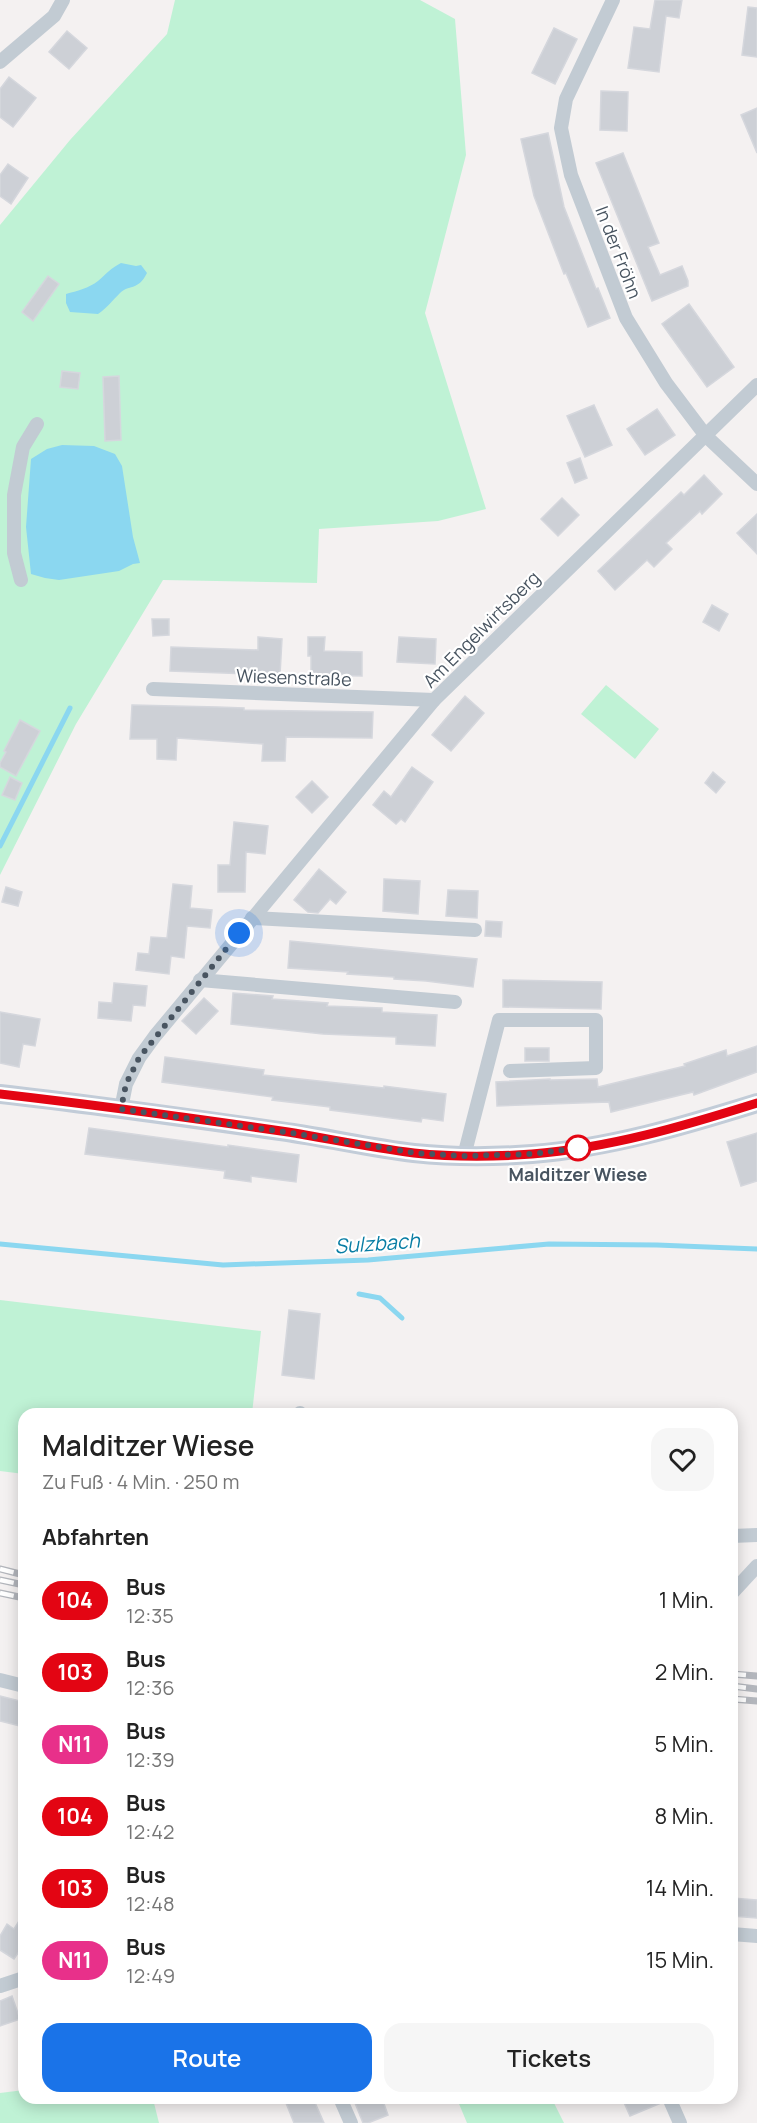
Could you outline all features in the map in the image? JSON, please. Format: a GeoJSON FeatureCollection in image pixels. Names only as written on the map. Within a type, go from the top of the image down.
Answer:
{"type":"FeatureCollection","features":[{"type":"Feature","properties":{"kind":"main road"},"geometry":{"type":"LineString","coordinates":[[0,1094],[297,1134],[415,1153],[464,1156],[532,1154],[614,1142],[684,1126],[757,1103]]}},
{"type":"Feature","properties":{"kind":"street"},"geometry":{"type":"LineString","coordinates":[[0,62],[54,16],[63,0]]}},
{"type":"Feature","properties":{"kind":"street","name":"In der Fröhn"},"geometry":{"type":"LineString","coordinates":[[613,0],[566,99],[561,128],[571,175],[626,318],[666,383],[706,436],[757,484]]}},
{"type":"Feature","properties":{"kind":"street","name":"Am Engelwirtsberg"},"geometry":{"type":"LineString","coordinates":[[121,1109],[126,1084],[139,1058],[200,980],[435,700],[757,385]]}},
{"type":"Feature","properties":{"kind":"street"},"geometry":{"type":"LineString","coordinates":[[21,580],[14,553],[14,495],[23,447],[37,424]]}},
{"type":"Feature","properties":{"kind":"street","name":"Wiesenstraße"},"geometry":{"type":"LineString","coordinates":[[153,689],[435,700]]}},
{"type":"Feature","properties":{"kind":"street"},"geometry":{"type":"LineString","coordinates":[[252,918],[475,930]]}},
{"type":"Feature","properties":{"kind":"street"},"geometry":{"type":"LineString","coordinates":[[200,980],[455,1002]]}},
{"type":"Feature","properties":{"kind":"street"},"geometry":{"type":"LineString","coordinates":[[464,1156],[499,1020],[596,1020],[596,1068],[510,1071]]}},
{"type":"Feature","properties":{"kind":"street"},"geometry":{"type":"LineString","coordinates":[[738,1536],[757,1535]]}},
{"type":"Feature","properties":{"kind":"street"},"geometry":{"type":"LineString","coordinates":[[738,1587],[757,1566]]}},
{"type":"Feature","properties":{"kind":"street"},"geometry":{"type":"LineString","coordinates":[[0,1680],[18,1684]]}},
{"type":"Feature","properties":{"kind":"street"},"geometry":{"type":"LineString","coordinates":[[738,1934],[757,1936]]}},
{"type":"Feature","properties":{"kind":"street"},"geometry":{"type":"LineString","coordinates":[[0,1986],[18,1980]]}},
{"type":"Feature","properties":{"kind":"street"},"geometry":{"type":"LineString","coordinates":[[343,2104],[351,2123]]}},
{"type":"Feature","properties":{"kind":"street"},"geometry":{"type":"LineString","coordinates":[[672,2104],[680,2123]]}},
{"type":"Feature","properties":{"kind":"green space"},"geometry":{"type":"Polygon","coordinates":[[[175,0],[420,0],[455,19],[466,155],[425,313],[486,509],[438,521],[319,529],[317,583],[163,580],[76,724],[0,875],[0,225],[70,140],[167,34],[175,0]]]}},
{"type":"Feature","properties":{"kind":"green space"},"geometry":{"type":"Polygon","coordinates":[[[606,685],[659,729],[635,759],[581,714],[606,685]]]}},
{"type":"Feature","properties":{"kind":"green space"},"geometry":{"type":"Polygon","coordinates":[[[0,1300],[261,1331],[253,1408],[18,1408],[18,1473],[0,1471],[0,1300]]]}},
{"type":"Feature","properties":{"kind":"green space"},"geometry":{"type":"Polygon","coordinates":[[[18,2091],[18,2104],[154,2104],[159,2123],[0,2123],[0,2093],[18,2091]]]}},
{"type":"Feature","properties":{"kind":"green space"},"geometry":{"type":"Polygon","coordinates":[[[459,2104],[554,2104],[564,2123],[467,2123],[459,2104]]]}},
{"type":"Feature","properties":{"kind":"water"},"geometry":{"type":"Polygon","coordinates":[[[121,263],[141,265],[147,273],[144,279],[120,293],[98,314],[70,312],[66,303],[66,294],[91,286],[121,263]]]}},
{"type":"Feature","properties":{"kind":"water"},"geometry":{"type":"Polygon","coordinates":[[[62,445],[94,446],[115,454],[122,466],[133,537],[140,563],[119,571],[59,580],[31,574],[26,527],[31,459],[47,449],[62,445]]]}},
{"type":"Feature","properties":{"kind":"building"},"geometry":{"type":"Polygon","coordinates":[[[655,0],[682,0],[679,18],[666,16],[659,72],[628,68],[634,27],[650,29],[655,0]]]}},
{"type":"Feature","properties":{"kind":"building"},"geometry":{"type":"Polygon","coordinates":[[[748,7],[757,8],[757,57],[742,55],[748,7]]]}},
{"type":"Feature","properties":{"kind":"building"},"geometry":{"type":"Polygon","coordinates":[[[554,28],[577,39],[555,84],[532,73],[554,28]]]}},
{"type":"Feature","properties":{"kind":"building"},"geometry":{"type":"Polygon","coordinates":[[[67,31],[87,48],[69,69],[49,52],[67,31]]]}},
{"type":"Feature","properties":{"kind":"building"},"geometry":{"type":"Polygon","coordinates":[[[9,77],[36,98],[13,127],[0,117],[0,89],[9,77]]]}},
{"type":"Feature","properties":{"kind":"building"},"geometry":{"type":"Polygon","coordinates":[[[601,91],[628,92],[627,131],[600,130],[601,91]]]}},
{"type":"Feature","properties":{"kind":"building"},"geometry":{"type":"Polygon","coordinates":[[[757,108],[757,153],[741,115],[757,108]]]}},
{"type":"Feature","properties":{"kind":"building"},"geometry":{"type":"Polygon","coordinates":[[[548,133],[564,207],[596,289],[598,288],[610,318],[588,327],[566,273],[564,274],[534,196],[521,139],[548,133]]]}},
{"type":"Feature","properties":{"kind":"building"},"geometry":{"type":"Polygon","coordinates":[[[623,153],[659,243],[648,247],[660,275],[682,266],[688,281],[688,286],[652,301],[596,163],[623,153]]]}},
{"type":"Feature","properties":{"kind":"building"},"geometry":{"type":"Polygon","coordinates":[[[8,164],[28,178],[11,204],[0,196],[0,175],[8,164]]]}},
{"type":"Feature","properties":{"kind":"building"},"geometry":{"type":"Polygon","coordinates":[[[48,276],[59,284],[33,321],[22,312],[48,276]]]}},
{"type":"Feature","properties":{"kind":"building"},"geometry":{"type":"Polygon","coordinates":[[[689,304],[734,367],[707,387],[662,324],[689,304]]]}},
{"type":"Feature","properties":{"kind":"building"},"geometry":{"type":"Polygon","coordinates":[[[62,371],[80,373],[78,389],[60,387],[62,371]]]}},
{"type":"Feature","properties":{"kind":"building"},"geometry":{"type":"Polygon","coordinates":[[[119,376],[121,440],[105,441],[103,377],[119,376]]]}},
{"type":"Feature","properties":{"kind":"building"},"geometry":{"type":"Polygon","coordinates":[[[594,405],[612,445],[585,457],[567,416],[594,405]]]}},
{"type":"Feature","properties":{"kind":"building"},"geometry":{"type":"Polygon","coordinates":[[[657,409],[675,435],[645,455],[627,429],[657,409]]]}},
{"type":"Feature","properties":{"kind":"building"},"geometry":{"type":"Polygon","coordinates":[[[580,458],[587,478],[575,483],[567,463],[580,458]]]}},
{"type":"Feature","properties":{"kind":"building"},"geometry":{"type":"Polygon","coordinates":[[[704,475],[722,494],[702,514],[700,511],[666,543],[672,549],[654,567],[647,560],[615,590],[598,571],[681,492],[684,495],[704,475]]]}},
{"type":"Feature","properties":{"kind":"building"},"geometry":{"type":"Polygon","coordinates":[[[562,498],[579,515],[558,536],[541,519],[562,498]]]}},
{"type":"Feature","properties":{"kind":"building"},"geometry":{"type":"Polygon","coordinates":[[[757,514],[757,554],[737,533],[757,514]]]}},
{"type":"Feature","properties":{"kind":"building"},"geometry":{"type":"Polygon","coordinates":[[[712,605],[728,614],[719,631],[703,622],[712,605]]]}},
{"type":"Feature","properties":{"kind":"building"},"geometry":{"type":"Polygon","coordinates":[[[152,619],[169,619],[169,635],[153,636],[152,619]]]}},
{"type":"Feature","properties":{"kind":"building"},"geometry":{"type":"Polygon","coordinates":[[[258,637],[282,639],[280,675],[170,671],[171,647],[258,650],[258,637]]]}},
{"type":"Feature","properties":{"kind":"building"},"geometry":{"type":"Polygon","coordinates":[[[308,637],[325,637],[324,651],[362,652],[362,676],[311,675],[308,637]]]}},
{"type":"Feature","properties":{"kind":"building"},"geometry":{"type":"Polygon","coordinates":[[[399,637],[436,639],[435,664],[397,662],[399,637]]]}},
{"type":"Feature","properties":{"kind":"building"},"geometry":{"type":"Polygon","coordinates":[[[465,696],[484,713],[451,751],[432,735],[465,696]]]}},
{"type":"Feature","properties":{"kind":"building"},"geometry":{"type":"Polygon","coordinates":[[[132,705],[373,712],[372,738],[286,737],[285,761],[262,761],[263,744],[177,738],[176,760],[157,759],[157,739],[130,739],[132,705]]]}},
{"type":"Feature","properties":{"kind":"building"},"geometry":{"type":"Polygon","coordinates":[[[20,720],[40,731],[16,776],[0,767],[0,763],[20,720]]]}},
{"type":"Feature","properties":{"kind":"building"},"geometry":{"type":"Polygon","coordinates":[[[412,767],[433,782],[405,822],[401,819],[396,824],[373,805],[384,791],[391,797],[412,767]]]}},
{"type":"Feature","properties":{"kind":"building"},"geometry":{"type":"Polygon","coordinates":[[[713,772],[725,782],[716,793],[705,783],[713,772]]]}},
{"type":"Feature","properties":{"kind":"building"},"geometry":{"type":"Polygon","coordinates":[[[10,777],[22,783],[15,800],[2,795],[10,777]]]}},
{"type":"Feature","properties":{"kind":"building"},"geometry":{"type":"Polygon","coordinates":[[[312,781],[328,797],[312,813],[296,797],[312,781]]]}},
{"type":"Feature","properties":{"kind":"building"},"geometry":{"type":"Polygon","coordinates":[[[234,822],[268,826],[265,854],[246,852],[245,892],[218,892],[218,865],[230,865],[234,822]]]}},
{"type":"Feature","properties":{"kind":"building"},"geometry":{"type":"Polygon","coordinates":[[[319,869],[346,892],[336,904],[330,899],[318,913],[308,912],[294,900],[319,869]]]}},
{"type":"Feature","properties":{"kind":"building"},"geometry":{"type":"Polygon","coordinates":[[[384,879],[420,881],[418,914],[383,911],[384,879]]]}},
{"type":"Feature","properties":{"kind":"building"},"geometry":{"type":"Polygon","coordinates":[[[173,884],[192,886],[190,908],[212,910],[210,928],[187,926],[184,958],[171,956],[169,974],[136,970],[138,953],[149,954],[151,937],[167,938],[173,884]]]}},
{"type":"Feature","properties":{"kind":"building"},"geometry":{"type":"Polygon","coordinates":[[[6,887],[22,892],[18,906],[2,902],[6,887]]]}},
{"type":"Feature","properties":{"kind":"building"},"geometry":{"type":"Polygon","coordinates":[[[448,890],[478,891],[477,918],[446,916],[448,890]]]}},
{"type":"Feature","properties":{"kind":"building"},"geometry":{"type":"Polygon","coordinates":[[[486,921],[502,922],[501,937],[485,936],[486,921]]]}},
{"type":"Feature","properties":{"kind":"building"},"geometry":{"type":"Polygon","coordinates":[[[290,941],[477,959],[473,987],[394,979],[394,977],[347,974],[348,972],[288,968],[290,941]]]}},
{"type":"Feature","properties":{"kind":"building"},"geometry":{"type":"Polygon","coordinates":[[[503,980],[602,982],[601,1009],[503,1007],[503,980]]]}},
{"type":"Feature","properties":{"kind":"building"},"geometry":{"type":"Polygon","coordinates":[[[114,983],[147,986],[145,1006],[133,1005],[131,1021],[98,1018],[99,1002],[112,1003],[114,983]]]}},
{"type":"Feature","properties":{"kind":"building"},"geometry":{"type":"Polygon","coordinates":[[[233,993],[273,996],[272,999],[328,1003],[327,1006],[382,1008],[382,1012],[437,1015],[435,1046],[396,1044],[396,1037],[323,1034],[231,1024],[233,993]]]}},
{"type":"Feature","properties":{"kind":"building"},"geometry":{"type":"Polygon","coordinates":[[[204,998],[218,1011],[196,1034],[182,1021],[204,998]]]}},
{"type":"Feature","properties":{"kind":"building"},"geometry":{"type":"Polygon","coordinates":[[[0,1012],[40,1019],[35,1046],[23,1044],[19,1067],[0,1063],[0,1012]]]}},
{"type":"Feature","properties":{"kind":"building"},"geometry":{"type":"Polygon","coordinates":[[[757,1046],[757,1072],[694,1095],[693,1092],[611,1112],[609,1102],[497,1106],[496,1082],[597,1079],[598,1087],[685,1066],[684,1064],[726,1050],[727,1056],[757,1046]]]}},
{"type":"Feature","properties":{"kind":"building"},"geometry":{"type":"Polygon","coordinates":[[[525,1048],[549,1048],[549,1061],[525,1061],[525,1048]]]}},
{"type":"Feature","properties":{"kind":"building"},"geometry":{"type":"Polygon","coordinates":[[[165,1057],[264,1070],[263,1075],[446,1094],[443,1121],[422,1118],[421,1122],[330,1110],[330,1107],[272,1100],[273,1097],[162,1082],[165,1057]]]}},
{"type":"Feature","properties":{"kind":"building"},"geometry":{"type":"Polygon","coordinates":[[[89,1128],[299,1155],[296,1182],[251,1176],[251,1182],[224,1178],[225,1171],[85,1154],[89,1128]]]}},
{"type":"Feature","properties":{"kind":"building"},"geometry":{"type":"Polygon","coordinates":[[[757,1133],[757,1181],[741,1186],[727,1142],[757,1133]]]}},
{"type":"Feature","properties":{"kind":"building"},"geometry":{"type":"Polygon","coordinates":[[[289,1310],[320,1314],[314,1379],[282,1375],[289,1310]]]}},
{"type":"Feature","properties":{"kind":"building"},"geometry":{"type":"Polygon","coordinates":[[[0,1696],[18,1700],[18,1726],[0,1721],[0,1696]]]}},
{"type":"Feature","properties":{"kind":"building"},"geometry":{"type":"Polygon","coordinates":[[[738,1898],[757,1900],[757,1918],[738,1916],[738,1898]]]}},
{"type":"Feature","properties":{"kind":"building"},"geometry":{"type":"Polygon","coordinates":[[[18,1923],[18,1953],[14,1959],[0,1950],[0,1936],[7,1924],[14,1929],[18,1923]]]}},
{"type":"Feature","properties":{"kind":"building"},"geometry":{"type":"Polygon","coordinates":[[[12,1996],[18,2020],[0,2026],[0,2001],[12,1996]]]}},
{"type":"Feature","properties":{"kind":"building"},"geometry":{"type":"Polygon","coordinates":[[[286,2104],[316,2104],[324,2123],[294,2123],[286,2104]]]}},
{"type":"Feature","properties":{"kind":"building"},"geometry":{"type":"Polygon","coordinates":[[[355,2104],[384,2104],[388,2115],[363,2123],[355,2104]]]}},
{"type":"Feature","properties":{"kind":"building"},"geometry":{"type":"Polygon","coordinates":[[[625,2104],[659,2104],[630,2116],[625,2104]]]}},
{"type":"Feature","properties":{"kind":"waterway"},"geometry":{"type":"LineString","coordinates":[[0,846],[70,708]]}},
{"type":"Feature","properties":{"kind":"waterway","name":"Sulzbach"},"geometry":{"type":"LineString","coordinates":[[0,1244],[223,1265],[368,1260],[549,1244],[757,1249]]}},
{"type":"Feature","properties":{"kind":"waterway"},"geometry":{"type":"LineString","coordinates":[[359,1294],[380,1298],[402,1318]]}},
{"type":"Feature","properties":{"kind":"railway"},"geometry":{"type":"LineString","coordinates":[[0,1569],[18,1574]]}},
{"type":"Feature","properties":{"kind":"railway"},"geometry":{"type":"LineString","coordinates":[[0,1580],[18,1584]]}},
{"type":"Feature","properties":{"kind":"railway"},"geometry":{"type":"LineString","coordinates":[[0,1593],[18,1597]]}},
{"type":"Feature","properties":{"kind":"railway"},"geometry":{"type":"LineString","coordinates":[[738,1674],[757,1676]]}},
{"type":"Feature","properties":{"kind":"railway"},"geometry":{"type":"LineString","coordinates":[[738,1687],[757,1689]]}},
{"type":"Feature","properties":{"kind":"railway"},"geometry":{"type":"LineString","coordinates":[[738,1699],[757,1701]]}},
{"type":"Feature","properties":{"kind":"bus line","name":"104"},"geometry":{"type":"LineString","coordinates":[[0,1094],[91,1104],[274,1130],[415,1153],[464,1156],[532,1154],[614,1142],[684,1126],[757,1103]]}},
{"type":"Feature","properties":{"kind":"place","name":"Malditzer Wiese"},"geometry":{"type":"Point","coordinates":[578,1148]}},
{"type":"Feature","properties":{"kind":"route"},"geometry":{"type":"LineString","coordinates":[[239,933],[139,1058],[126,1084],[121,1109],[415,1153],[464,1156],[532,1154],[578,1148]]}}]}
